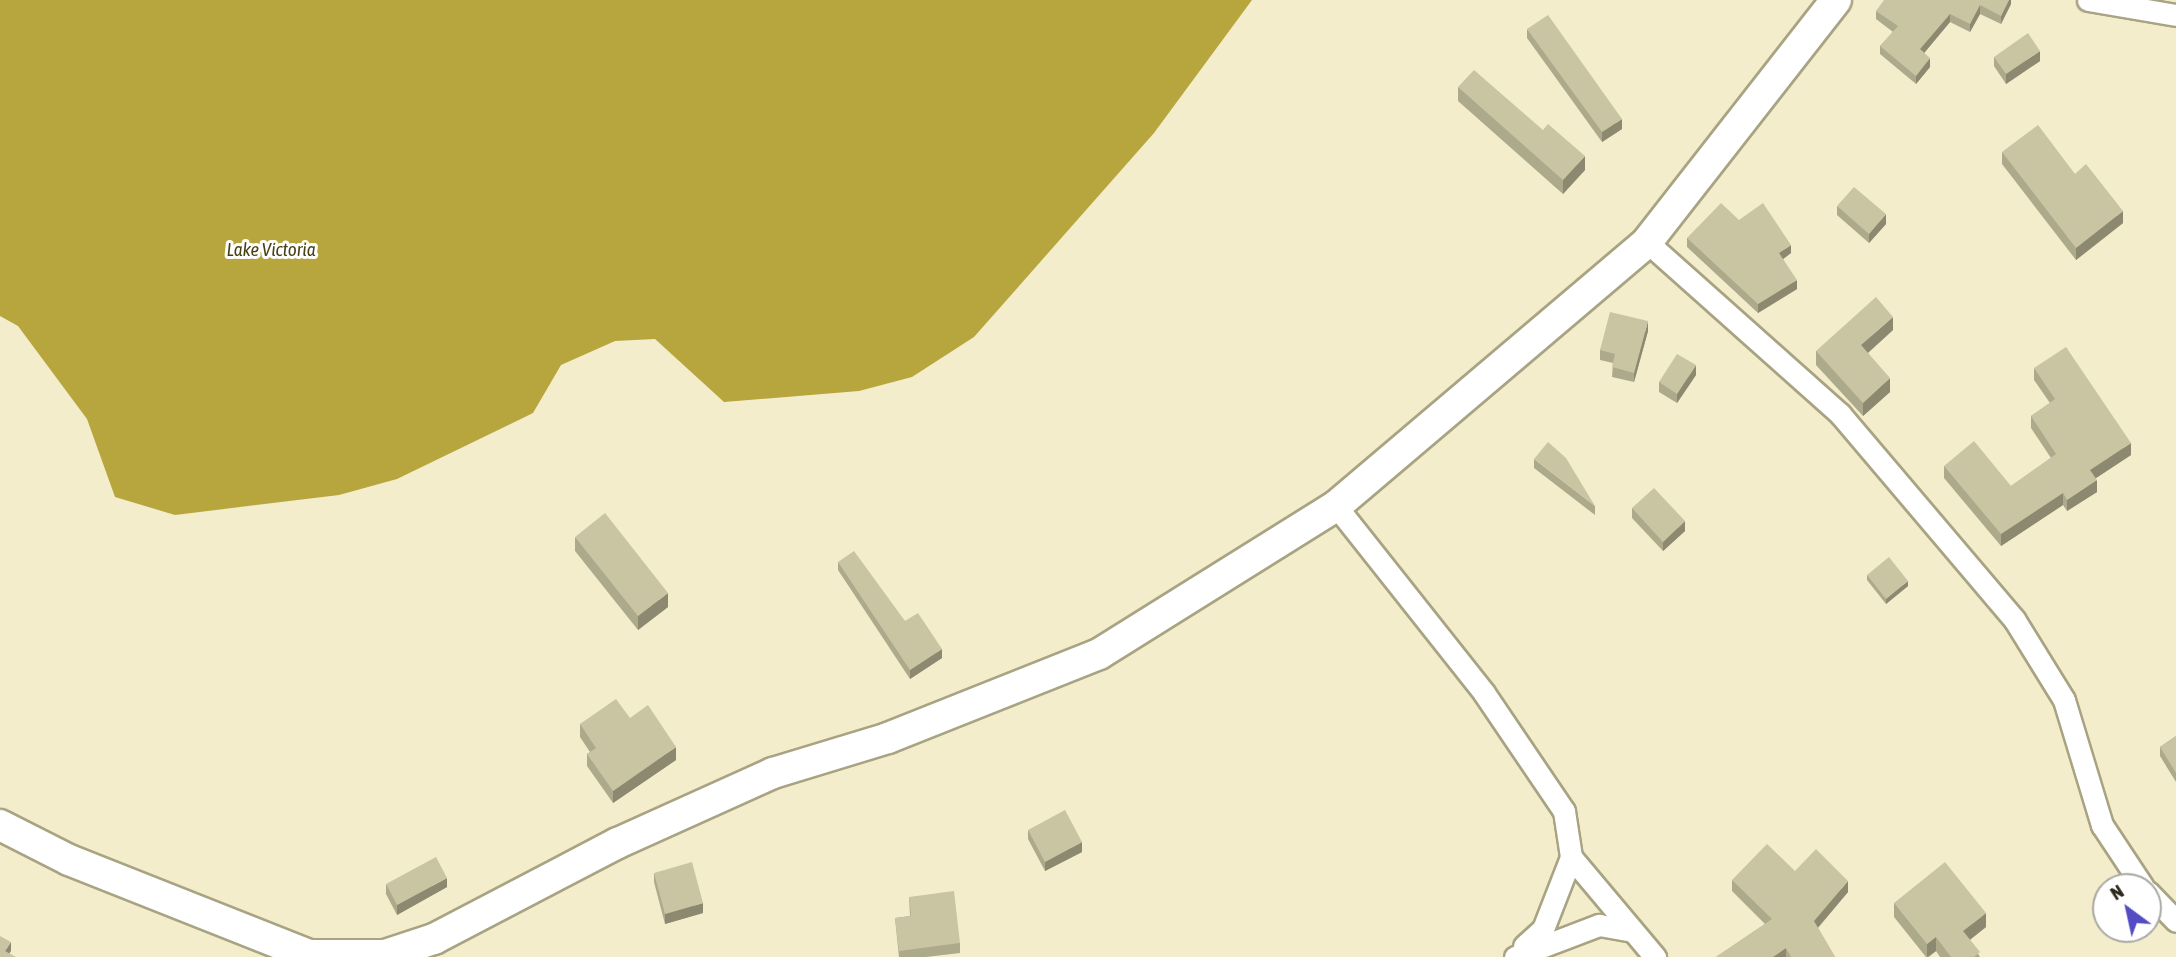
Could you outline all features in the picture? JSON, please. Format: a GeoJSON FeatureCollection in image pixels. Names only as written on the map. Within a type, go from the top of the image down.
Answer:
{"type":"FeatureCollection","features":[{"type":"Feature","properties":{"kind":"street"},"geometry":{"type":"LineString","coordinates":[[0,825],[176,905],[309,955],[384,956],[435,939],[618,843],[773,773],[888,738],[1099,654],[1336,506],[1647,242],[1836,0]]}},
{"type":"Feature","properties":{"kind":"street"},"geometry":{"type":"LineString","coordinates":[[2097,1],[2176,15]]}},
{"type":"Feature","properties":{"kind":"street"},"geometry":{"type":"LineString","coordinates":[[1647,242],[1840,414],[2014,619],[2064,700],[2102,825],[2134,873]]}},
{"type":"Feature","properties":{"kind":"street"},"geometry":{"type":"LineString","coordinates":[[1336,506],[1484,693],[1564,811],[1571,857],[1542,929],[1513,957]]}},
{"type":"Feature","properties":{"kind":"street"},"geometry":{"type":"LineString","coordinates":[[1571,857],[1656,957]]}},
{"type":"Feature","properties":{"kind":"street"},"geometry":{"type":"LineString","coordinates":[[2162,906],[2176,921]]}},
{"type":"Feature","properties":{"kind":"street"},"geometry":{"type":"LineString","coordinates":[[1513,957],[1599,925],[1632,931]]}},
{"type":"Feature","properties":{"kind":"water","name":"Lake Victoria"},"geometry":{"type":"Polygon","coordinates":[[[0,0],[1252,0],[1154,133],[974,337],[912,377],[859,391],[724,402],[655,339],[615,341],[561,365],[533,413],[397,479],[339,495],[175,515],[115,497],[87,419],[18,326],[0,316],[0,0]]]}},
{"type":"Feature","properties":{"kind":"building"},"geometry":{"type":"Polygon","coordinates":[[[1884,0],[2009,0],[2001,16],[1980,5],[1970,24],[1950,14],[1920,49],[1930,58],[1916,76],[1880,46],[1898,26],[1876,11],[1884,0]]]}},
{"type":"Feature","properties":{"kind":"building"},"geometry":{"type":"Polygon","coordinates":[[[1548,15],[1622,119],[1602,132],[1527,29],[1548,15]]]}},
{"type":"Feature","properties":{"kind":"building"},"geometry":{"type":"Polygon","coordinates":[[[2028,33],[2040,51],[2006,74],[1994,57],[2028,33]]]}},
{"type":"Feature","properties":{"kind":"building"},"geometry":{"type":"Polygon","coordinates":[[[1474,70],[1543,130],[1548,124],[1585,156],[1563,180],[1458,87],[1474,70]]]}},
{"type":"Feature","properties":{"kind":"building"},"geometry":{"type":"Polygon","coordinates":[[[2038,125],[2075,174],[2086,164],[2123,211],[2076,248],[2002,152],[2038,125]]]}},
{"type":"Feature","properties":{"kind":"building"},"geometry":{"type":"Polygon","coordinates":[[[1854,187],[1886,214],[1869,234],[1837,206],[1854,187]]]}},
{"type":"Feature","properties":{"kind":"building"},"geometry":{"type":"Polygon","coordinates":[[[1721,203],[1739,220],[1763,203],[1791,245],[1779,253],[1797,280],[1758,304],[1687,238],[1721,203]]]}},
{"type":"Feature","properties":{"kind":"building"},"geometry":{"type":"Polygon","coordinates":[[[1876,297],[1893,317],[1861,345],[1890,378],[1863,403],[1816,351],[1876,297]]]}},
{"type":"Feature","properties":{"kind":"building"},"geometry":{"type":"Polygon","coordinates":[[[1610,312],[1648,321],[1634,373],[1612,367],[1615,354],[1600,350],[1610,312]]]}},
{"type":"Feature","properties":{"kind":"building"},"geometry":{"type":"Polygon","coordinates":[[[2066,347],[2131,443],[2090,470],[2097,480],[2067,500],[2063,493],[2001,534],[1944,466],[1974,441],[2011,486],[2056,454],[2031,416],[2055,399],[2034,368],[2066,347]]]}},
{"type":"Feature","properties":{"kind":"building"},"geometry":{"type":"Polygon","coordinates":[[[1677,354],[1696,365],[1677,394],[1659,382],[1677,354]]]}},
{"type":"Feature","properties":{"kind":"building"},"geometry":{"type":"Polygon","coordinates":[[[1548,442],[1566,458],[1595,506],[1534,459],[1548,442]]]}},
{"type":"Feature","properties":{"kind":"building"},"geometry":{"type":"Polygon","coordinates":[[[1654,488],[1685,521],[1663,542],[1632,508],[1654,488]]]}},
{"type":"Feature","properties":{"kind":"building"},"geometry":{"type":"Polygon","coordinates":[[[605,513],[668,593],[638,616],[575,537],[605,513]]]}},
{"type":"Feature","properties":{"kind":"building"},"geometry":{"type":"Polygon","coordinates":[[[854,551],[905,621],[918,613],[942,649],[910,670],[838,562],[854,551]]]}},
{"type":"Feature","properties":{"kind":"building"},"geometry":{"type":"Polygon","coordinates":[[[1889,557],[1908,581],[1886,599],[1867,575],[1889,557]]]}},
{"type":"Feature","properties":{"kind":"building"},"geometry":{"type":"Polygon","coordinates":[[[616,699],[630,718],[648,705],[676,747],[613,791],[587,754],[596,748],[580,724],[616,699]]]}},
{"type":"Feature","properties":{"kind":"building"},"geometry":{"type":"Polygon","coordinates":[[[2176,736],[2176,773],[2160,747],[2176,736]]]}},
{"type":"Feature","properties":{"kind":"building"},"geometry":{"type":"Polygon","coordinates":[[[1065,810],[1082,842],[1045,862],[1028,830],[1065,810]]]}},
{"type":"Feature","properties":{"kind":"building"},"geometry":{"type":"Polygon","coordinates":[[[1767,844],[1795,871],[1816,849],[1848,881],[1814,921],[1835,957],[1791,957],[1786,948],[1773,957],[1716,957],[1772,919],[1732,880],[1767,844]]]}},
{"type":"Feature","properties":{"kind":"building"},"geometry":{"type":"Polygon","coordinates":[[[436,857],[447,878],[397,905],[386,884],[436,857]]]}},
{"type":"Feature","properties":{"kind":"building"},"geometry":{"type":"Polygon","coordinates":[[[692,862],[703,903],[665,914],[654,873],[692,862]]]}},
{"type":"Feature","properties":{"kind":"building"},"geometry":{"type":"Polygon","coordinates":[[[1945,862],[1986,913],[1963,931],[1980,952],[1974,957],[1951,957],[1936,937],[1927,944],[1894,903],[1945,862]]]}},
{"type":"Feature","properties":{"kind":"building"},"geometry":{"type":"Polygon","coordinates":[[[954,891],[960,943],[899,951],[895,918],[911,916],[909,897],[954,891]]]}},
{"type":"Feature","properties":{"kind":"building"},"geometry":{"type":"Polygon","coordinates":[[[0,936],[11,942],[5,951],[16,957],[0,957],[0,936]]]}}]}
